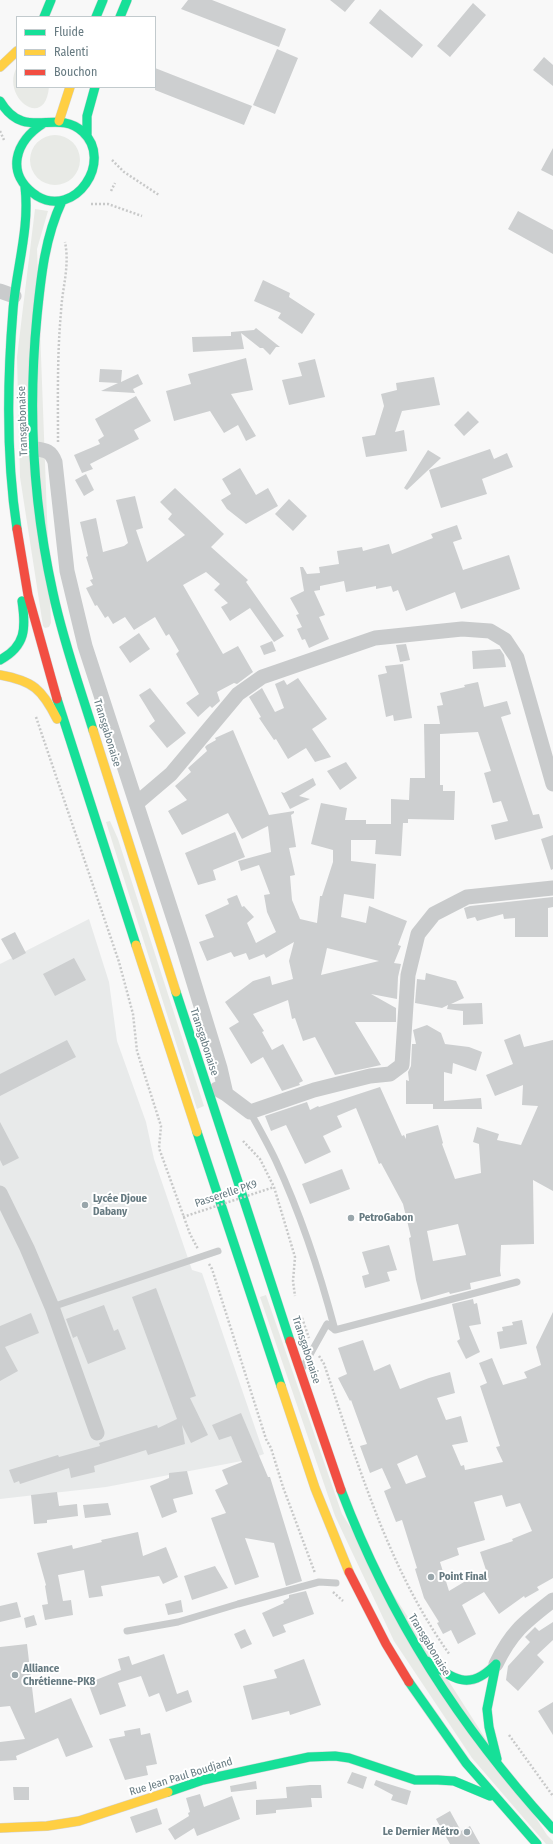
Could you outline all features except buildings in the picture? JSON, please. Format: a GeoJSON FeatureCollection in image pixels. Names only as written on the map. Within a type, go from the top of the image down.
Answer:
{"type":"FeatureCollection","features":[{"type":"Feature","properties":{"kind":"main road"},"geometry":{"type":"LineString","coordinates":[[44,16],[51,0]]}},
{"type":"Feature","properties":{"kind":"main road"},"geometry":{"type":"LineString","coordinates":[[96,16],[103,0]]}},
{"type":"Feature","properties":{"kind":"main road"},"geometry":{"type":"LineString","coordinates":[[120,16],[127,0]]}},
{"type":"Feature","properties":{"kind":"main road"},"geometry":{"type":"LineString","coordinates":[[0,67],[16,52]]}},
{"type":"Feature","properties":{"kind":"main road"},"geometry":{"type":"LineString","coordinates":[[59,122],[70,88]]}},
{"type":"Feature","properties":{"kind":"main road"},"geometry":{"type":"LineString","coordinates":[[44,123],[29,132],[18,143],[16,167],[25,187],[43,199],[62,201],[80,191],[93,173],[94,153],[92,144],[87,135],[87,116],[95,88]]}},
{"type":"Feature","properties":{"kind":"main road"},"geometry":{"type":"LineString","coordinates":[[0,101],[3,106],[16,117],[33,124],[59,122],[69,124],[87,135]]}},
{"type":"Feature","properties":{"kind":"main road","name":"Transgabonaise"},"geometry":{"type":"LineString","coordinates":[[25,187],[27,205],[7,294],[9,356],[8,406],[12,475],[20,553],[33,616],[76,763],[300,1445],[326,1518],[368,1612],[411,1685],[443,1732],[494,1798]]}},
{"type":"Feature","properties":{"kind":"main road","name":"Transgabonaise"},"geometry":{"type":"LineString","coordinates":[[62,201],[56,213],[46,249],[36,313],[34,364],[35,449],[39,502],[48,570],[69,656],[205,1084],[300,1373],[360,1535],[388,1597],[419,1654],[453,1707],[520,1794],[553,1829]]}},
{"type":"Feature","properties":{"kind":"main road"},"geometry":{"type":"LineString","coordinates":[[0,660],[14,652],[20,646],[25,627],[18,578],[20,553]]}},
{"type":"Feature","properties":{"kind":"main road"},"geometry":{"type":"LineString","coordinates":[[0,675],[25,680],[33,684],[45,696],[61,726],[76,763]]}},
{"type":"Feature","properties":{"kind":"main road"},"geometry":{"type":"LineString","coordinates":[[419,1654],[445,1673],[462,1680],[477,1680],[490,1672],[496,1664]]}},
{"type":"Feature","properties":{"kind":"main road"},"geometry":{"type":"LineString","coordinates":[[496,1664],[487,1709],[489,1727],[499,1768]]}},
{"type":"Feature","properties":{"kind":"main road"},"geometry":{"type":"LineString","coordinates":[[443,1732],[446,1750]]}},
{"type":"Feature","properties":{"kind":"main road","name":"Rue Jean Paul Boudjand"},"geometry":{"type":"LineString","coordinates":[[0,1828],[47,1826],[79,1822],[204,1780],[309,1757],[335,1756],[349,1758],[415,1780],[454,1781],[494,1798]]}},
{"type":"Feature","properties":{"kind":"main road"},"geometry":{"type":"LineString","coordinates":[[438,1780],[444,1771]]}},
{"type":"Feature","properties":{"kind":"main road"},"geometry":{"type":"LineString","coordinates":[[494,1798],[537,1844]]}},
{"type":"Feature","properties":{"kind":"street"},"geometry":{"type":"LineString","coordinates":[[35,449],[47,450],[53,455],[67,571],[75,609],[100,695],[137,803],[182,944],[220,1068],[226,1094]]}},
{"type":"Feature","properties":{"kind":"street"},"geometry":{"type":"LineString","coordinates":[[137,803],[171,774],[238,694],[262,677],[376,638],[462,629],[490,631],[505,640],[517,658],[553,784]]}},
{"type":"Feature","properties":{"kind":"street"},"geometry":{"type":"LineString","coordinates":[[205,1084],[226,1094],[250,1112],[314,1090],[370,1076],[390,1074],[402,1065],[408,975],[418,934],[434,914],[467,897],[553,888]]}},
{"type":"Feature","properties":{"kind":"street"},"geometry":{"type":"LineString","coordinates":[[163,951],[182,944]]}},
{"type":"Feature","properties":{"kind":"street"},"geometry":{"type":"LineString","coordinates":[[0,1193],[27,1248],[52,1307],[97,1433]]}},
{"type":"Feature","properties":{"kind":"street"},"geometry":{"type":"LineString","coordinates":[[496,1664],[506,1642],[522,1625],[553,1600]]}},
{"type":"Feature","properties":{"kind":"lane"},"geometry":{"type":"LineString","coordinates":[[250,1112],[275,1159],[292,1196],[324,1288],[335,1330]]}},
{"type":"Feature","properties":{"kind":"lane"},"geometry":{"type":"LineString","coordinates":[[52,1307],[218,1251]]}},
{"type":"Feature","properties":{"kind":"lane"},"geometry":{"type":"LineString","coordinates":[[335,1330],[517,1282]]}},
{"type":"Feature","properties":{"kind":"lane"},"geometry":{"type":"LineString","coordinates":[[300,1373],[327,1324],[335,1330]]}},
{"type":"Feature","properties":{"kind":"lane"},"geometry":{"type":"LineString","coordinates":[[127,1631],[178,1622],[319,1582],[336,1583]]}},
{"type":"Feature","properties":{"kind":"path"},"geometry":{"type":"LineString","coordinates":[[0,131],[4,139],[4,144]]}},
{"type":"Feature","properties":{"kind":"path"},"geometry":{"type":"LineString","coordinates":[[109,156],[124,172],[159,195]]}},
{"type":"Feature","properties":{"kind":"path"},"geometry":{"type":"LineString","coordinates":[[111,191],[115,183]]}},
{"type":"Feature","properties":{"kind":"path"},"geometry":{"type":"LineString","coordinates":[[85,206],[95,203],[108,204],[142,216]]}},
{"type":"Feature","properties":{"kind":"path"},"geometry":{"type":"LineString","coordinates":[[53,455],[58,448],[58,350],[61,310],[68,259],[65,241]]}},
{"type":"Feature","properties":{"kind":"path"},"geometry":{"type":"LineString","coordinates":[[36,715],[119,962],[133,1014],[137,1050],[161,1126],[159,1148],[183,1217],[202,1256],[212,1269],[266,1439],[271,1448],[285,1493],[321,1588],[331,1590],[343,1601],[347,1608]]}},
{"type":"Feature","properties":{"kind":"path"},"geometry":{"type":"LineString","coordinates":[[242,1136],[244,1144],[260,1159],[274,1187],[295,1257],[293,1281],[295,1298]]}},
{"type":"Feature","properties":{"kind":"path","name":"Passerelle PK9"},"geometry":{"type":"LineString","coordinates":[[183,1217],[274,1187]]}},
{"type":"Feature","properties":{"kind":"path"},"geometry":{"type":"LineString","coordinates":[[300,1312],[314,1348],[324,1364],[366,1488],[400,1568],[426,1619],[454,1660]]}},
{"type":"Feature","properties":{"kind":"path"},"geometry":{"type":"LineString","coordinates":[[503,1734],[509,1735],[553,1796]]}},
{"type":"Feature","properties":{"kind":"shaded area"},"geometry":{"type":"Polygon","coordinates":[[[16,70],[16,88],[49,88],[46,100],[40,107],[33,108],[25,105],[14,89],[13,78],[16,70]]]}},
{"type":"Feature","properties":{"kind":"shaded area"},"geometry":{"type":"Polygon","coordinates":[[[50,135],[60,135],[73,142],[80,155],[80,165],[73,178],[60,185],[50,185],[41,181],[34,174],[30,165],[30,155],[34,146],[41,139],[50,135]]]}},
{"type":"Feature","properties":{"kind":"shaded area"},"geometry":{"type":"Polygon","coordinates":[[[35,209],[48,211],[37,249],[51,623],[49,627],[45,628],[43,626],[20,477],[17,357],[35,209]]]}},
{"type":"Feature","properties":{"kind":"shaded area"},"geometry":{"type":"Polygon","coordinates":[[[110,821],[118,839],[204,1106],[197,1109],[106,822],[110,821]]]}},
{"type":"Feature","properties":{"kind":"shaded area","name":"Lycée Djoue Dabany"},"geometry":{"type":"Polygon","coordinates":[[[89,919],[109,982],[117,1041],[146,1122],[154,1159],[192,1270],[202,1273],[264,1454],[247,1460],[106,1487],[0,1499],[0,964],[89,919]]]}},
{"type":"Feature","properties":{"kind":"shaded area"},"geometry":{"type":"Polygon","coordinates":[[[266,1295],[342,1514],[547,1835],[553,1841],[553,1844],[546,1844],[472,1758],[394,1641],[335,1516],[260,1297],[266,1295]]]}},
{"type":"Feature","properties":{"kind":"traffic: fast"},"geometry":{"type":"LineString","coordinates":[[44,16],[51,0]]}},
{"type":"Feature","properties":{"kind":"traffic: fast"},"geometry":{"type":"LineString","coordinates":[[96,16],[103,0]]}},
{"type":"Feature","properties":{"kind":"traffic: fast"},"geometry":{"type":"LineString","coordinates":[[120,16],[127,0]]}},
{"type":"Feature","properties":{"kind":"traffic: fast"},"geometry":{"type":"LineString","coordinates":[[87,135],[87,116],[95,88]]}},
{"type":"Feature","properties":{"kind":"traffic: fast"},"geometry":{"type":"LineString","coordinates":[[0,101],[10,113],[20,120],[30,123],[62,123],[73,125],[83,132],[91,144],[94,157],[92,171],[86,184],[76,194],[65,200],[51,201],[37,196],[20,178],[17,168],[17,158],[20,148],[34,130],[44,123]]}},
{"type":"Feature","properties":{"kind":"traffic: fast"},"geometry":{"type":"LineString","coordinates":[[17,529],[13,502],[9,447],[9,392],[13,310],[26,218],[25,187]]}},
{"type":"Feature","properties":{"kind":"traffic: fast"},"geometry":{"type":"LineString","coordinates":[[62,201],[51,229],[42,272],[34,351],[34,455],[41,525],[53,593],[66,645],[93,730]]}},
{"type":"Feature","properties":{"kind":"traffic: fast"},"geometry":{"type":"LineString","coordinates":[[0,660],[9,655],[15,649],[22,635],[24,628],[22,601]]}},
{"type":"Feature","properties":{"kind":"traffic: fast"},"geometry":{"type":"LineString","coordinates":[[57,699],[136,945]]}},
{"type":"Feature","properties":{"kind":"traffic: fast"},"geometry":{"type":"LineString","coordinates":[[176,992],[290,1341]]}},
{"type":"Feature","properties":{"kind":"traffic: fast"},"geometry":{"type":"LineString","coordinates":[[197,1132],[281,1386]]}},
{"type":"Feature","properties":{"kind":"traffic: fast"},"geometry":{"type":"LineString","coordinates":[[341,1490],[360,1537],[382,1583],[430,1670],[488,1751],[553,1829]]}},
{"type":"Feature","properties":{"kind":"traffic: fast"},"geometry":{"type":"LineString","coordinates":[[427,1661],[446,1673],[462,1680],[478,1678],[496,1664]]}},
{"type":"Feature","properties":{"kind":"traffic: fast"},"geometry":{"type":"LineString","coordinates":[[496,1664],[487,1709],[489,1727],[497,1759]]}},
{"type":"Feature","properties":{"kind":"traffic: fast"},"geometry":{"type":"LineString","coordinates":[[409,1682],[466,1763],[537,1844]]}},
{"type":"Feature","properties":{"kind":"traffic: fast"},"geometry":{"type":"LineString","coordinates":[[168,1792],[203,1780],[309,1757],[335,1756],[349,1758],[415,1780],[438,1780]]}},
{"type":"Feature","properties":{"kind":"traffic: fast"},"geometry":{"type":"LineString","coordinates":[[438,1780],[454,1781],[490,1796]]}},
{"type":"Feature","properties":{"kind":"traffic: slow"},"geometry":{"type":"LineString","coordinates":[[0,67],[16,52]]}},
{"type":"Feature","properties":{"kind":"traffic: slow"},"geometry":{"type":"LineString","coordinates":[[59,121],[70,88]]}},
{"type":"Feature","properties":{"kind":"traffic: slow"},"geometry":{"type":"LineString","coordinates":[[0,675],[21,680],[35,688],[46,700],[57,719]]}},
{"type":"Feature","properties":{"kind":"traffic: slow"},"geometry":{"type":"LineString","coordinates":[[93,730],[176,992]]}},
{"type":"Feature","properties":{"kind":"traffic: slow"},"geometry":{"type":"LineString","coordinates":[[136,945],[197,1132]]}},
{"type":"Feature","properties":{"kind":"traffic: slow"},"geometry":{"type":"LineString","coordinates":[[281,1386],[315,1488],[349,1572]]}},
{"type":"Feature","properties":{"kind":"traffic: slow"},"geometry":{"type":"LineString","coordinates":[[0,1828],[47,1826],[79,1821],[168,1792]]}},
{"type":"Feature","properties":{"kind":"traffic: jam"},"geometry":{"type":"LineString","coordinates":[[17,529],[28,595],[57,699]]}},
{"type":"Feature","properties":{"kind":"traffic: jam"},"geometry":{"type":"LineString","coordinates":[[290,1341],[341,1490]]}},
{"type":"Feature","properties":{"kind":"traffic: jam"},"geometry":{"type":"LineString","coordinates":[[349,1572],[386,1644],[409,1682]]}},
{"type":"Feature","properties":{"kind":"place","name":"Lycée Djoue Dabany"},"geometry":{"type":"Point","coordinates":[85,1205]}},
{"type":"Feature","properties":{"kind":"place","name":"PetroGabon"},"geometry":{"type":"Point","coordinates":[351,1218]}},
{"type":"Feature","properties":{"kind":"place","name":"Point Final"},"geometry":{"type":"Point","coordinates":[431,1577]}},
{"type":"Feature","properties":{"kind":"place","name":"Alliance Chrétienne-PK8"},"geometry":{"type":"Point","coordinates":[15,1675]}},
{"type":"Feature","properties":{"kind":"place","name":"Le Dernier Métro"},"geometry":{"type":"Point","coordinates":[467,1832]}}]}
